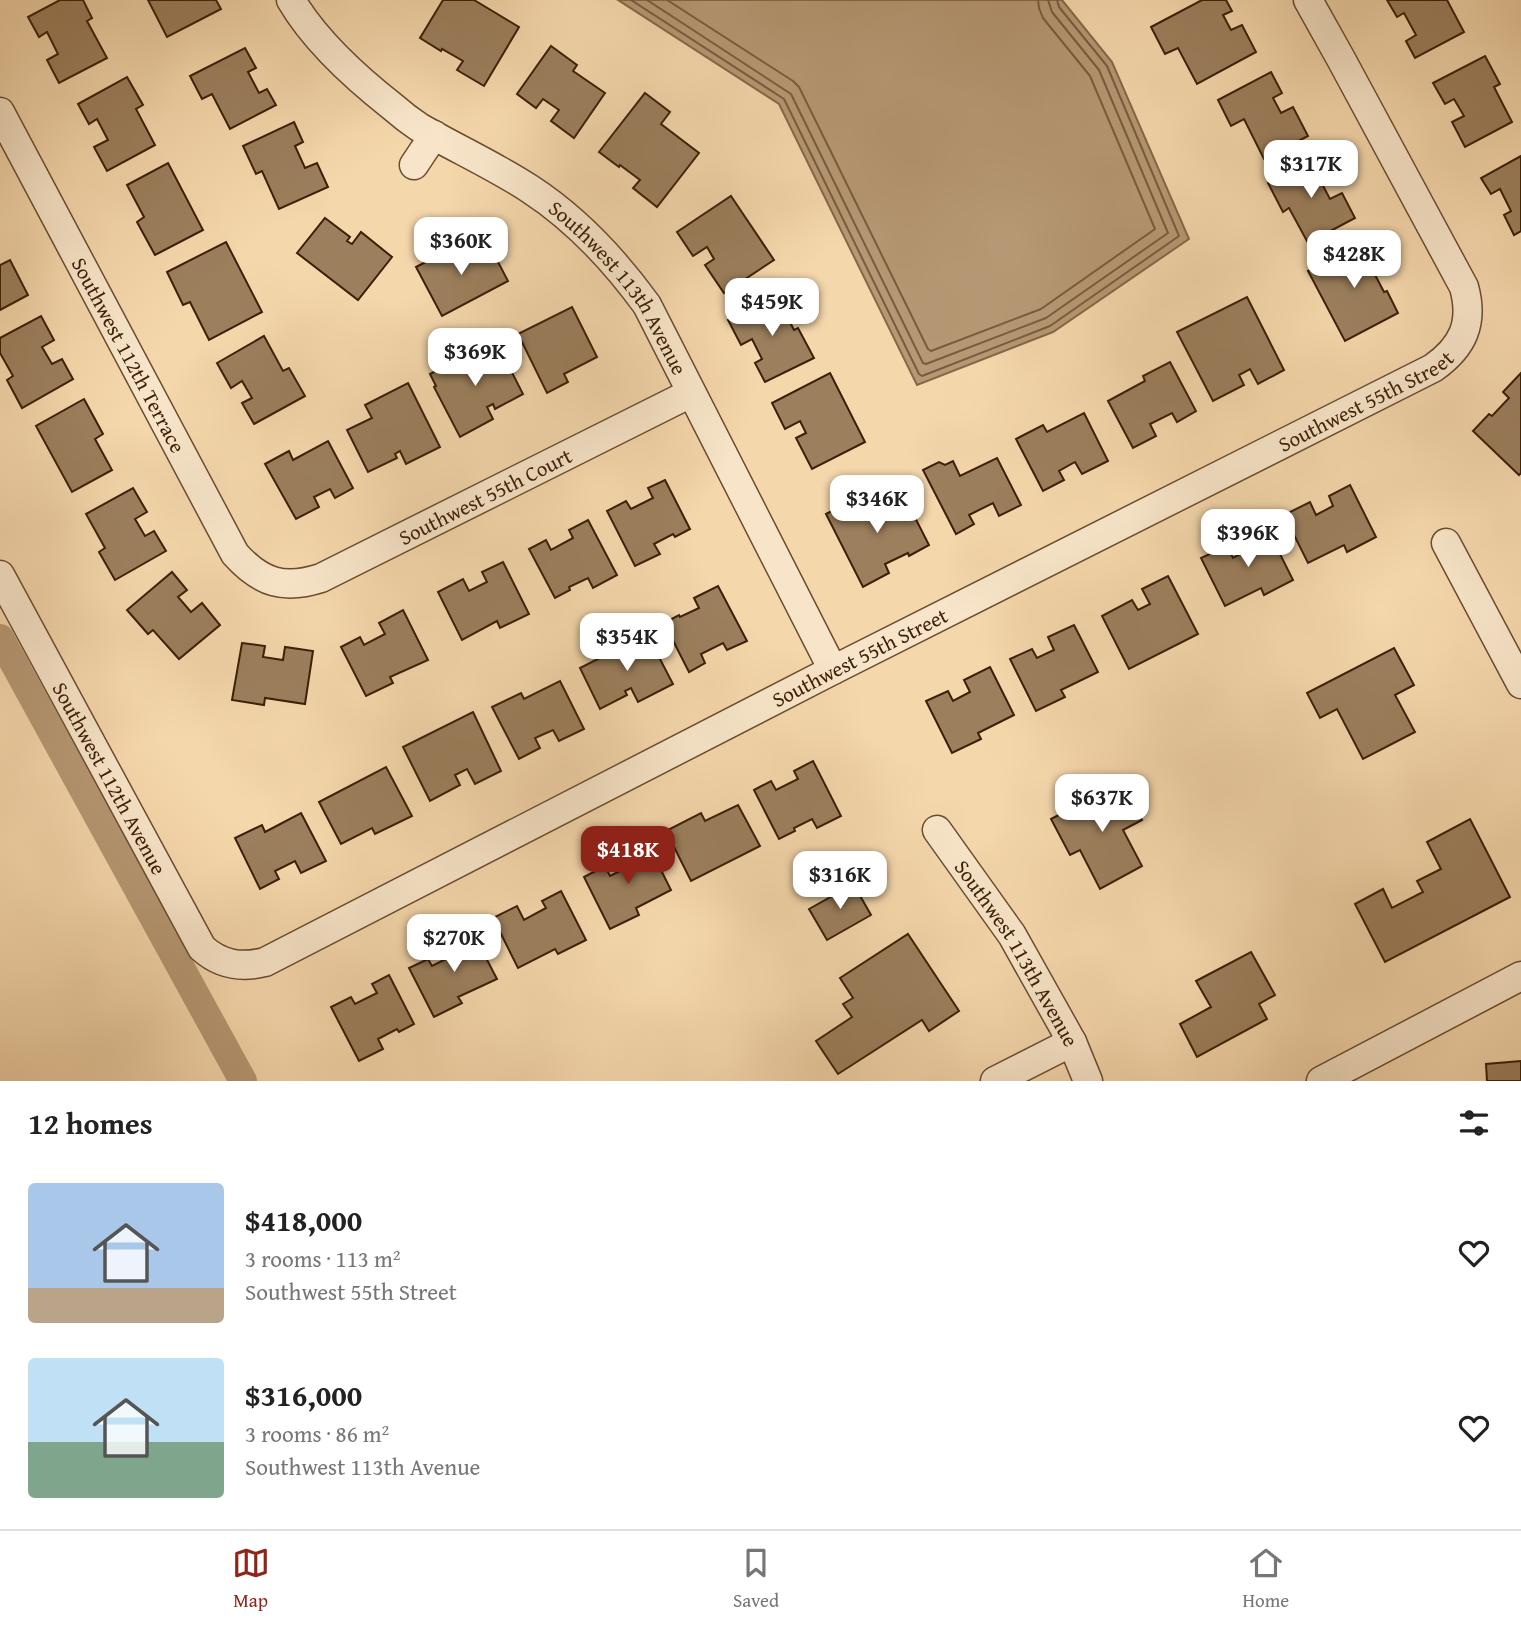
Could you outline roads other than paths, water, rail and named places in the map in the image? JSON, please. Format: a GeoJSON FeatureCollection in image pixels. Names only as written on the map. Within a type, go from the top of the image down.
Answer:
{"type":"FeatureCollection","features":[{"type":"Feature","properties":{"kind":"street","name":"Southwest 113th Avenue"},"geometry":{"type":"LineString","coordinates":[[291,0],[300,15],[340,61],[376,94],[415,125],[530,189],[597,245],[626,276],[647,305],[833,670]]}},
{"type":"Feature","properties":{"kind":"street","name":"Southwest 55th Street"},"geometry":{"type":"LineString","coordinates":[[236,965],[265,962],[833,670],[1433,368],[1454,351],[1468,317],[1464,287],[1308,0]]}},
{"type":"Feature","properties":{"kind":"street","name":"Southwest 112th Terrace"},"geometry":{"type":"LineString","coordinates":[[0,112],[235,554],[258,575],[274,582]]}},
{"type":"Feature","properties":{"kind":"street"},"geometry":{"type":"LineString","coordinates":[[414,165],[434,135]]}},
{"type":"Feature","properties":{"kind":"street","name":"Southwest 55th Court"},"geometry":{"type":"LineString","coordinates":[[274,582],[292,585],[321,578],[691,393]]}},
{"type":"Feature","properties":{"kind":"street"},"geometry":{"type":"LineString","coordinates":[[1446,543],[1521,684]]}},
{"type":"Feature","properties":{"kind":"street","name":"Southwest 112th Avenue"},"geometry":{"type":"LineString","coordinates":[[0,575],[202,948],[213,957],[236,965]]}},
{"type":"Feature","properties":{"kind":"street","name":"Southwest 113th Avenue"},"geometry":{"type":"LineString","coordinates":[[937,830],[1012,935],[1072,1042],[1088,1081]]}},
{"type":"Feature","properties":{"kind":"street"},"geometry":{"type":"LineString","coordinates":[[1321,1081],[1521,976]]}},
{"type":"Feature","properties":{"kind":"street"},"geometry":{"type":"LineString","coordinates":[[995,1081],[1072,1042]]}},
{"type":"Feature","properties":{"kind":"water"},"geometry":{"type":"Polygon","coordinates":[[[618,0],[1062,0],[1112,62],[1189,239],[1053,332],[917,385],[779,104],[618,0]]]}},
{"type":"Feature","properties":{"kind":"waterway"},"geometry":{"type":"LineString","coordinates":[[0,638],[243,1081]]}}]}
